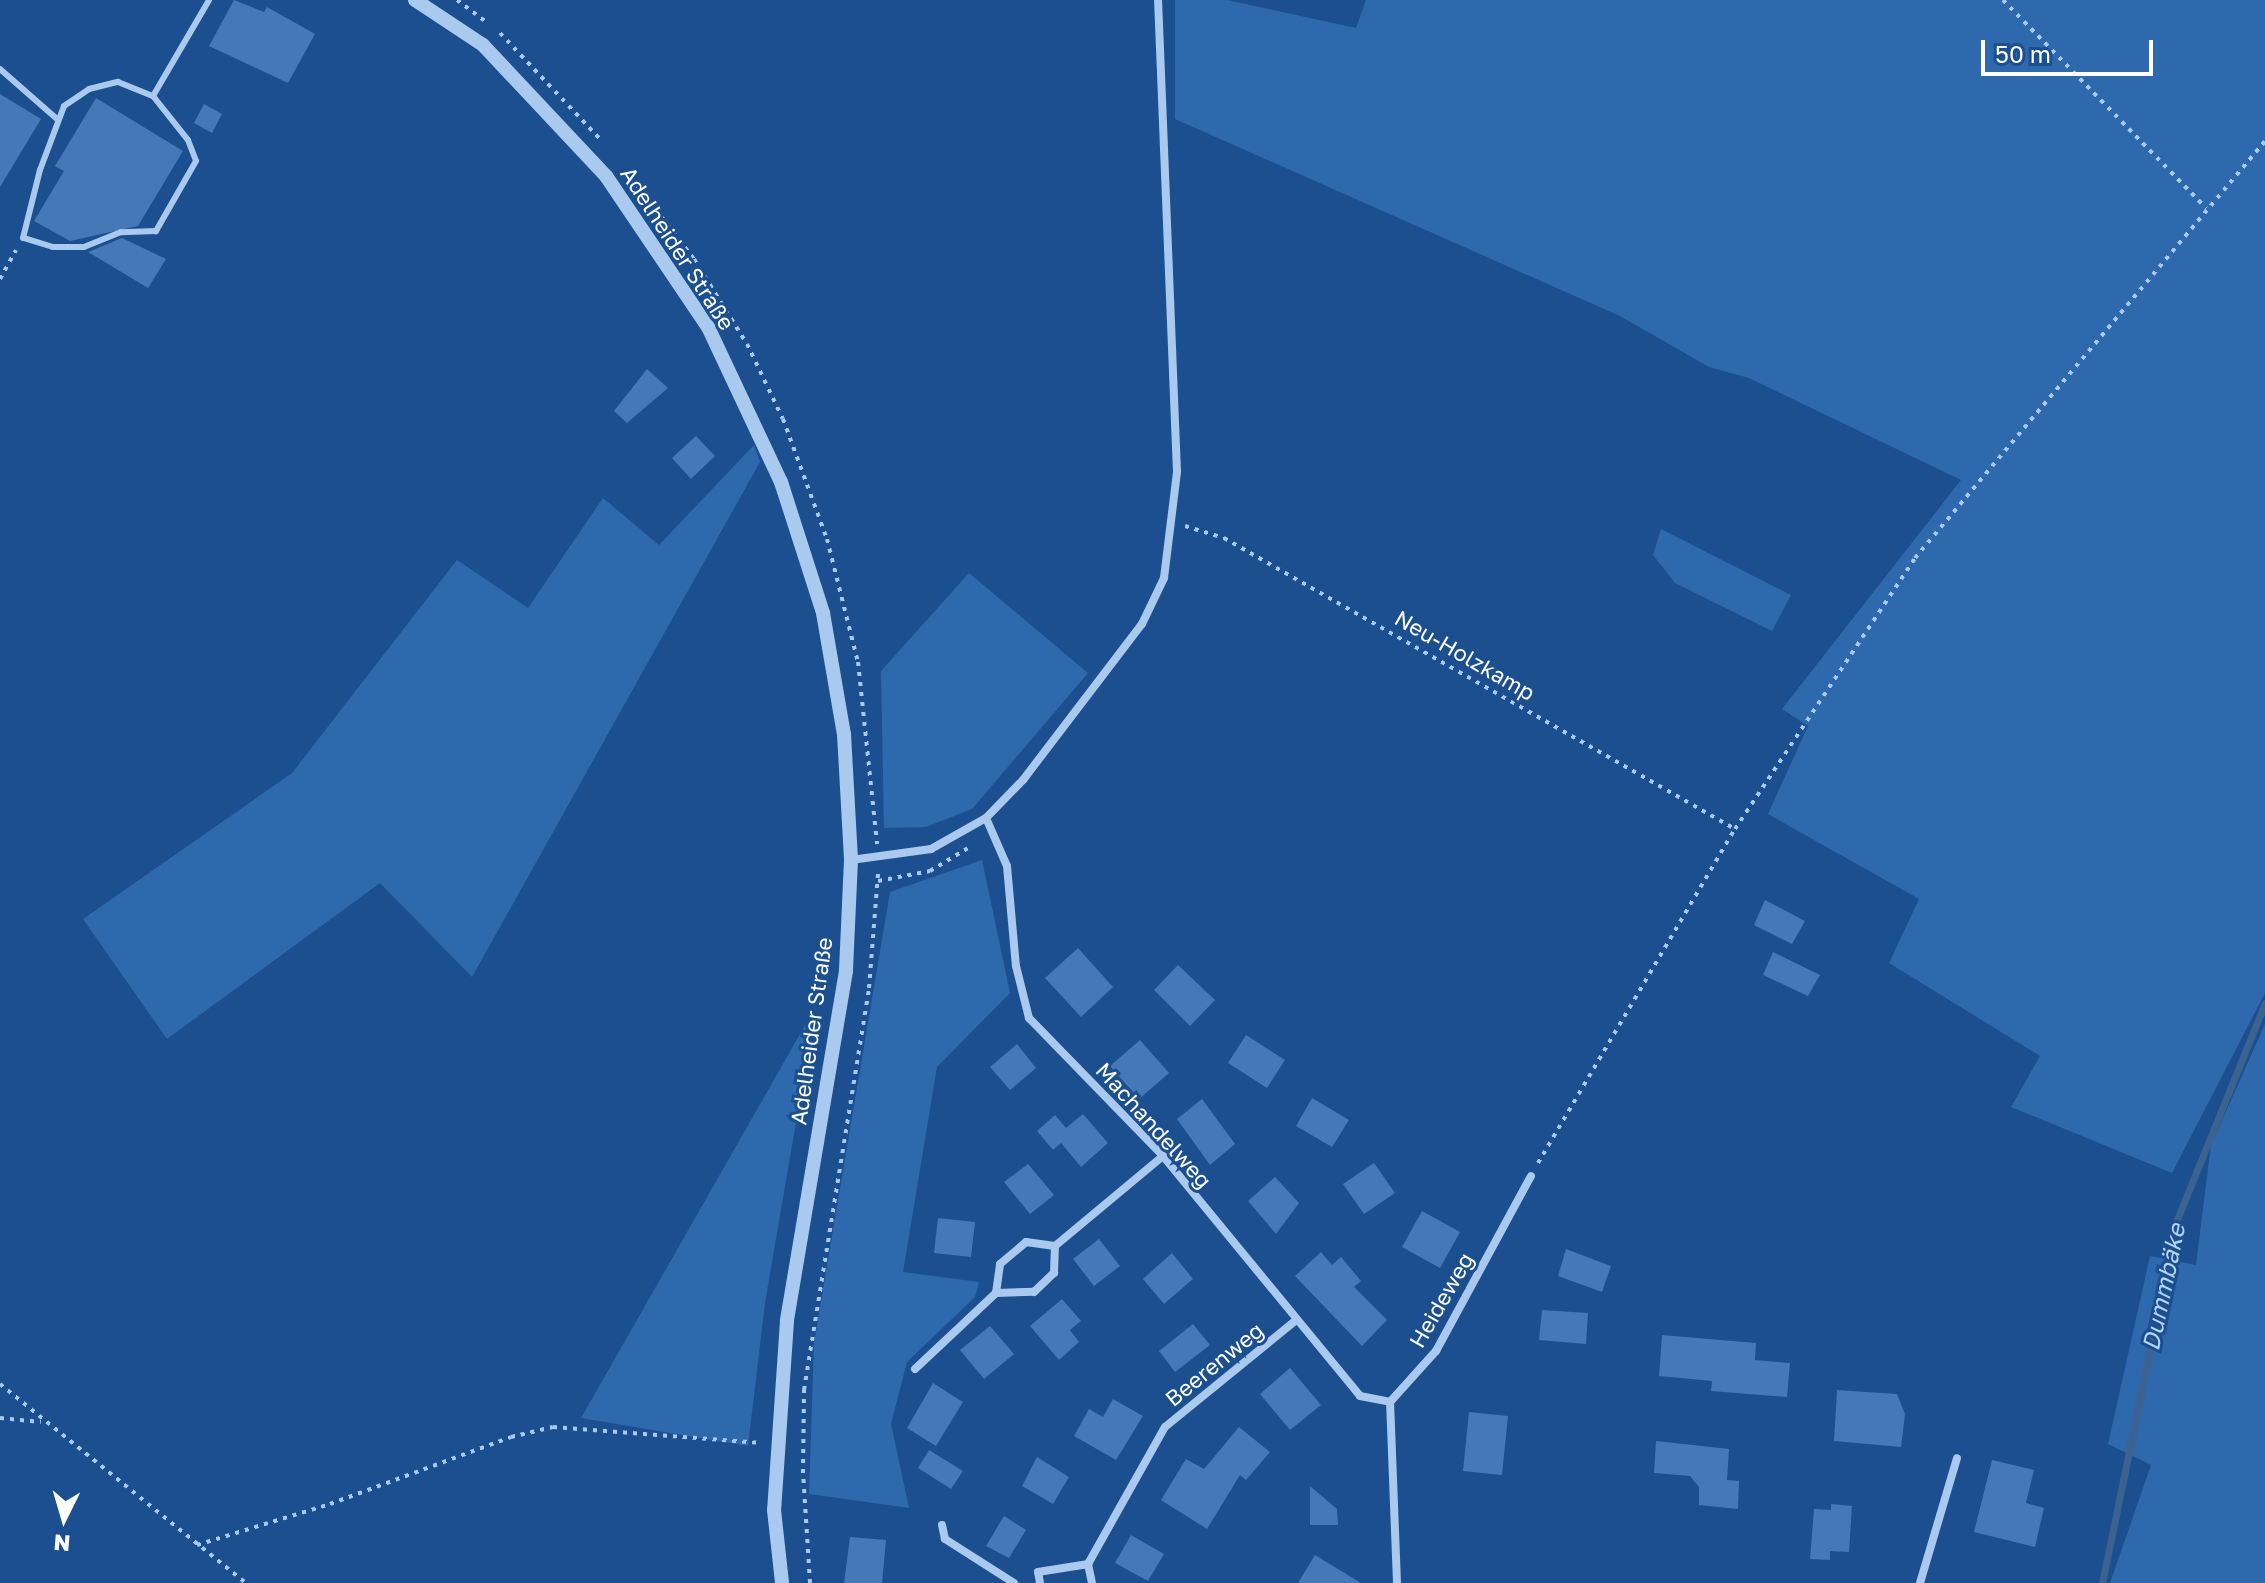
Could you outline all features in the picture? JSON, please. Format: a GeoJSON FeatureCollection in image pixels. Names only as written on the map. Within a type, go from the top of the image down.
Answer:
{"type":"FeatureCollection","features":[{"type":"Feature","properties":{"kind":"street","name":"Adelheider Straße"},"geometry":{"type":"LineString","coordinates":[[415,0],[483,45],[606,176],[708,327],[781,482],[823,613],[844,734],[851,860],[846,971],[787,1321],[774,1510],[782,1583]]}},
{"type":"Feature","properties":{"kind":"street"},"geometry":{"type":"LineString","coordinates":[[851,860],[931,849],[986,818],[1023,780],[1142,624],[1164,578],[1177,472],[1158,0]]}},
{"type":"Feature","properties":{"kind":"street","name":"Machandelweg"},"geometry":{"type":"LineString","coordinates":[[986,818],[1007,866],[1016,966],[1029,1018],[1163,1156],[1295,1321],[1360,1396],[1390,1402]]}},
{"type":"Feature","properties":{"kind":"street"},"geometry":{"type":"LineString","coordinates":[[915,1369],[996,1293],[1000,1264],[1026,1242],[1055,1246],[1163,1156]]}},
{"type":"Feature","properties":{"kind":"street","name":"Heideweg"},"geometry":{"type":"LineString","coordinates":[[1390,1402],[1436,1351],[1531,1176]]}},
{"type":"Feature","properties":{"kind":"street"},"geometry":{"type":"LineString","coordinates":[[996,1293],[1034,1292],[1054,1273],[1055,1246]]}},
{"type":"Feature","properties":{"kind":"street","name":"Beerenweg"},"geometry":{"type":"LineString","coordinates":[[1088,1564],[1165,1427],[1295,1321]]}},
{"type":"Feature","properties":{"kind":"street"},"geometry":{"type":"LineString","coordinates":[[1390,1402],[1397,1583]]}},
{"type":"Feature","properties":{"kind":"street"},"geometry":{"type":"LineString","coordinates":[[1920,1583],[1957,1458]]}},
{"type":"Feature","properties":{"kind":"street"},"geometry":{"type":"LineString","coordinates":[[942,1525],[945,1539],[1014,1583]]}},
{"type":"Feature","properties":{"kind":"street"},"geometry":{"type":"LineString","coordinates":[[1040,1583],[1038,1572],[1088,1564],[1092,1583]]}},
{"type":"Feature","properties":{"kind":"lane"},"geometry":{"type":"LineString","coordinates":[[153,96],[209,0]]}},
{"type":"Feature","properties":{"kind":"lane"},"geometry":{"type":"LineString","coordinates":[[0,69],[58,120]]}},
{"type":"Feature","properties":{"kind":"lane"},"geometry":{"type":"LineString","coordinates":[[118,82],[153,96],[188,140],[196,161],[156,231],[121,232],[84,247],[53,247],[23,238],[58,120],[64,106],[89,89],[118,82]]}},
{"type":"Feature","properties":{"kind":"path"},"geometry":{"type":"LineString","coordinates":[[2003,0],[2206,208]]}},
{"type":"Feature","properties":{"kind":"path"},"geometry":{"type":"LineString","coordinates":[[1531,1176],[1735,829],[1915,558],[2265,141]]}},
{"type":"Feature","properties":{"kind":"path"},"geometry":{"type":"LineString","coordinates":[[0,279],[23,238]]}},
{"type":"Feature","properties":{"kind":"path","name":"Neu-Holzkamp"},"geometry":{"type":"LineString","coordinates":[[1172,522],[1224,538],[1735,829]]}},
{"type":"Feature","properties":{"kind":"path"},"geometry":{"type":"LineString","coordinates":[[810,1583],[803,1473],[804,1390],[869,988],[878,858]]}},
{"type":"Feature","properties":{"kind":"path"},"geometry":{"type":"LineString","coordinates":[[0,1384],[246,1583]]}},
{"type":"Feature","properties":{"kind":"path"},"geometry":{"type":"LineString","coordinates":[[0,1418],[44,1422]]}},
{"type":"Feature","properties":{"kind":"path"},"geometry":{"type":"LineString","coordinates":[[197,1545],[511,1437],[553,1427],[779,1445]]}},
{"type":"Feature","properties":{"kind":"shaded area"},"geometry":{"type":"Polygon","coordinates":[[[1175,0],[1227,0],[1356,28],[1366,0],[2265,0],[2265,993],[2172,1173],[2011,1107],[2040,1056],[1889,963],[1919,899],[1768,814],[1808,726],[1782,709],[1961,480],[1749,378],[1709,367],[1620,316],[1175,119],[1175,0]]]}},
{"type":"Feature","properties":{"kind":"shaded area"},"geometry":{"type":"Polygon","coordinates":[[[754,445],[760,462],[472,977],[380,883],[167,1039],[83,919],[292,773],[457,560],[528,608],[603,498],[659,545],[754,445]]]}},
{"type":"Feature","properties":{"kind":"shaded area"},"geometry":{"type":"Polygon","coordinates":[[[1661,529],[1791,595],[1772,631],[1675,583],[1653,555],[1661,529]]]}},
{"type":"Feature","properties":{"kind":"shaded area"},"geometry":{"type":"Polygon","coordinates":[[[969,573],[1088,673],[972,809],[926,827],[884,828],[881,671],[969,573]]]}},
{"type":"Feature","properties":{"kind":"shaded area"},"geometry":{"type":"Polygon","coordinates":[[[982,860],[1010,993],[937,1067],[903,1272],[979,1282],[975,1297],[907,1362],[891,1424],[909,1508],[809,1494],[814,1343],[890,892],[982,860]]]}},
{"type":"Feature","properties":{"kind":"shaded area"},"geometry":{"type":"Polygon","coordinates":[[[816,1006],[765,1303],[748,1446],[581,1418],[816,1006]]]}},
{"type":"Feature","properties":{"kind":"shaded area"},"geometry":{"type":"Polygon","coordinates":[[[2265,1024],[2265,1583],[2110,1583],[2151,1465],[2108,1444],[2150,1256],[2196,1265],[2211,1145],[2265,1024]]]}},
{"type":"Feature","properties":{"kind":"building"},"geometry":{"type":"Polygon","coordinates":[[[234,0],[264,12],[267,7],[315,34],[288,83],[209,46],[234,0]]]}},
{"type":"Feature","properties":{"kind":"building"},"geometry":{"type":"Polygon","coordinates":[[[0,94],[41,119],[0,187],[0,94]]]}},
{"type":"Feature","properties":{"kind":"building"},"geometry":{"type":"Polygon","coordinates":[[[96,98],[183,151],[138,226],[70,241],[34,221],[64,171],[55,166],[96,98]]]}},
{"type":"Feature","properties":{"kind":"building"},"geometry":{"type":"Polygon","coordinates":[[[204,104],[222,114],[212,133],[194,123],[204,104]]]}},
{"type":"Feature","properties":{"kind":"building"},"geometry":{"type":"Polygon","coordinates":[[[122,238],[166,259],[148,288],[88,252],[122,238]]]}},
{"type":"Feature","properties":{"kind":"building"},"geometry":{"type":"Polygon","coordinates":[[[647,369],[668,388],[627,423],[614,411],[647,369]]]}},
{"type":"Feature","properties":{"kind":"building"},"geometry":{"type":"Polygon","coordinates":[[[696,436],[715,456],[691,479],[672,458],[696,436]]]}},
{"type":"Feature","properties":{"kind":"building"},"geometry":{"type":"Polygon","coordinates":[[[1765,900],[1805,921],[1792,944],[1754,925],[1765,900]]]}},
{"type":"Feature","properties":{"kind":"building"},"geometry":{"type":"Polygon","coordinates":[[[1078,948],[1113,987],[1081,1017],[1045,978],[1078,948]]]}},
{"type":"Feature","properties":{"kind":"building"},"geometry":{"type":"Polygon","coordinates":[[[1773,952],[1820,975],[1808,996],[1763,975],[1773,952]]]}},
{"type":"Feature","properties":{"kind":"building"},"geometry":{"type":"Polygon","coordinates":[[[1178,965],[1215,1000],[1190,1026],[1154,990],[1178,965]]]}},
{"type":"Feature","properties":{"kind":"building"},"geometry":{"type":"Polygon","coordinates":[[[1246,1035],[1285,1060],[1267,1088],[1228,1063],[1246,1035]]]}},
{"type":"Feature","properties":{"kind":"building"},"geometry":{"type":"Polygon","coordinates":[[[1140,1040],[1169,1073],[1139,1099],[1110,1066],[1140,1040]]]}},
{"type":"Feature","properties":{"kind":"building"},"geometry":{"type":"Polygon","coordinates":[[[1017,1044],[1036,1068],[1010,1090],[990,1067],[1017,1044]]]}},
{"type":"Feature","properties":{"kind":"building"},"geometry":{"type":"Polygon","coordinates":[[[1312,1098],[1349,1120],[1332,1147],[1296,1126],[1312,1098]]]}},
{"type":"Feature","properties":{"kind":"building"},"geometry":{"type":"Polygon","coordinates":[[[1202,1099],[1235,1144],[1210,1165],[1177,1119],[1202,1099]]]}},
{"type":"Feature","properties":{"kind":"building"},"geometry":{"type":"Polygon","coordinates":[[[1083,1114],[1108,1143],[1081,1167],[1061,1143],[1053,1150],[1037,1131],[1055,1115],[1066,1128],[1083,1114]]]}},
{"type":"Feature","properties":{"kind":"building"},"geometry":{"type":"Polygon","coordinates":[[[1374,1163],[1395,1193],[1364,1214],[1343,1184],[1374,1163]]]}},
{"type":"Feature","properties":{"kind":"building"},"geometry":{"type":"Polygon","coordinates":[[[1028,1164],[1054,1195],[1030,1214],[1004,1182],[1028,1164]]]}},
{"type":"Feature","properties":{"kind":"building"},"geometry":{"type":"Polygon","coordinates":[[[1275,1177],[1299,1203],[1276,1234],[1248,1201],[1275,1177]]]}},
{"type":"Feature","properties":{"kind":"building"},"geometry":{"type":"Polygon","coordinates":[[[1422,1211],[1460,1232],[1440,1268],[1402,1247],[1422,1211]]]}},
{"type":"Feature","properties":{"kind":"building"},"geometry":{"type":"Polygon","coordinates":[[[938,1218],[975,1222],[971,1257],[934,1253],[938,1218]]]}},
{"type":"Feature","properties":{"kind":"building"},"geometry":{"type":"Polygon","coordinates":[[[1099,1239],[1120,1266],[1094,1286],[1073,1259],[1099,1239]]]}},
{"type":"Feature","properties":{"kind":"building"},"geometry":{"type":"Polygon","coordinates":[[[1566,1249],[1611,1266],[1602,1292],[1558,1276],[1566,1249]]]}},
{"type":"Feature","properties":{"kind":"building"},"geometry":{"type":"Polygon","coordinates":[[[1321,1252],[1332,1265],[1341,1257],[1361,1281],[1354,1287],[1387,1320],[1362,1346],[1295,1276],[1321,1252]]]}},
{"type":"Feature","properties":{"kind":"building"},"geometry":{"type":"Polygon","coordinates":[[[1172,1253],[1193,1279],[1164,1304],[1143,1279],[1172,1253]]]}},
{"type":"Feature","properties":{"kind":"building"},"geometry":{"type":"Polygon","coordinates":[[[1062,1299],[1081,1321],[1070,1330],[1079,1342],[1059,1360],[1030,1326],[1062,1299]]]}},
{"type":"Feature","properties":{"kind":"building"},"geometry":{"type":"Polygon","coordinates":[[[1542,1310],[1588,1313],[1586,1344],[1539,1340],[1542,1310]]]}},
{"type":"Feature","properties":{"kind":"building"},"geometry":{"type":"Polygon","coordinates":[[[1193,1324],[1210,1345],[1175,1372],[1159,1351],[1193,1324]]]}},
{"type":"Feature","properties":{"kind":"building"},"geometry":{"type":"Polygon","coordinates":[[[990,1326],[1014,1354],[984,1379],[960,1350],[990,1326]]]}},
{"type":"Feature","properties":{"kind":"building"},"geometry":{"type":"Polygon","coordinates":[[[1662,1335],[1756,1343],[1755,1360],[1790,1363],[1787,1397],[1711,1391],[1712,1381],[1659,1376],[1662,1335]]]}},
{"type":"Feature","properties":{"kind":"building"},"geometry":{"type":"Polygon","coordinates":[[[1290,1368],[1321,1405],[1290,1430],[1260,1394],[1290,1368]]]}},
{"type":"Feature","properties":{"kind":"building"},"geometry":{"type":"Polygon","coordinates":[[[933,1383],[963,1402],[936,1446],[907,1428],[933,1383]]]}},
{"type":"Feature","properties":{"kind":"building"},"geometry":{"type":"Polygon","coordinates":[[[1837,1390],[1897,1394],[1905,1414],[1901,1447],[1834,1441],[1837,1390]]]}},
{"type":"Feature","properties":{"kind":"building"},"geometry":{"type":"Polygon","coordinates":[[[1113,1399],[1143,1416],[1116,1460],[1074,1436],[1089,1409],[1103,1417],[1113,1399]]]}},
{"type":"Feature","properties":{"kind":"building"},"geometry":{"type":"Polygon","coordinates":[[[1469,1412],[1508,1416],[1502,1475],[1463,1471],[1469,1412]]]}},
{"type":"Feature","properties":{"kind":"building"},"geometry":{"type":"Polygon","coordinates":[[[1239,1427],[1270,1452],[1246,1480],[1240,1475],[1207,1529],[1161,1500],[1186,1459],[1204,1469],[1239,1427]]]}},
{"type":"Feature","properties":{"kind":"building"},"geometry":{"type":"Polygon","coordinates":[[[1656,1441],[1729,1449],[1727,1480],[1739,1481],[1738,1509],[1699,1505],[1699,1487],[1690,1476],[1654,1473],[1656,1441]]]}},
{"type":"Feature","properties":{"kind":"building"},"geometry":{"type":"Polygon","coordinates":[[[929,1450],[963,1471],[951,1489],[918,1468],[929,1450]]]}},
{"type":"Feature","properties":{"kind":"building"},"geometry":{"type":"Polygon","coordinates":[[[1037,1457],[1069,1477],[1053,1504],[1022,1486],[1037,1457]]]}},
{"type":"Feature","properties":{"kind":"building"},"geometry":{"type":"Polygon","coordinates":[[[1992,1460],[2034,1470],[2026,1503],[2044,1508],[2035,1547],[1974,1532],[1992,1460]]]}},
{"type":"Feature","properties":{"kind":"building"},"geometry":{"type":"Polygon","coordinates":[[[1310,1486],[1337,1509],[1338,1525],[1310,1525],[1310,1486]]]}},
{"type":"Feature","properties":{"kind":"building"},"geometry":{"type":"Polygon","coordinates":[[[1831,1504],[1852,1506],[1849,1552],[1830,1551],[1830,1560],[1810,1559],[1814,1509],[1831,1510],[1831,1504]]]}},
{"type":"Feature","properties":{"kind":"building"},"geometry":{"type":"Polygon","coordinates":[[[1004,1516],[1026,1530],[1009,1558],[986,1546],[1004,1516]]]}},
{"type":"Feature","properties":{"kind":"building"},"geometry":{"type":"Polygon","coordinates":[[[1131,1535],[1164,1554],[1148,1581],[1115,1563],[1131,1535]]]}},
{"type":"Feature","properties":{"kind":"building"},"geometry":{"type":"Polygon","coordinates":[[[850,1537],[886,1540],[882,1583],[844,1583],[850,1537]]]}},
{"type":"Feature","properties":{"kind":"building"},"geometry":{"type":"Polygon","coordinates":[[[1315,1555],[1361,1583],[1298,1583],[1315,1555]]]}},
{"type":"Feature","properties":{"kind":"waterway","name":"Dummbäke"},"geometry":{"type":"LineString","coordinates":[[2102,1583],[2176,1222],[2265,1003]]}}]}
